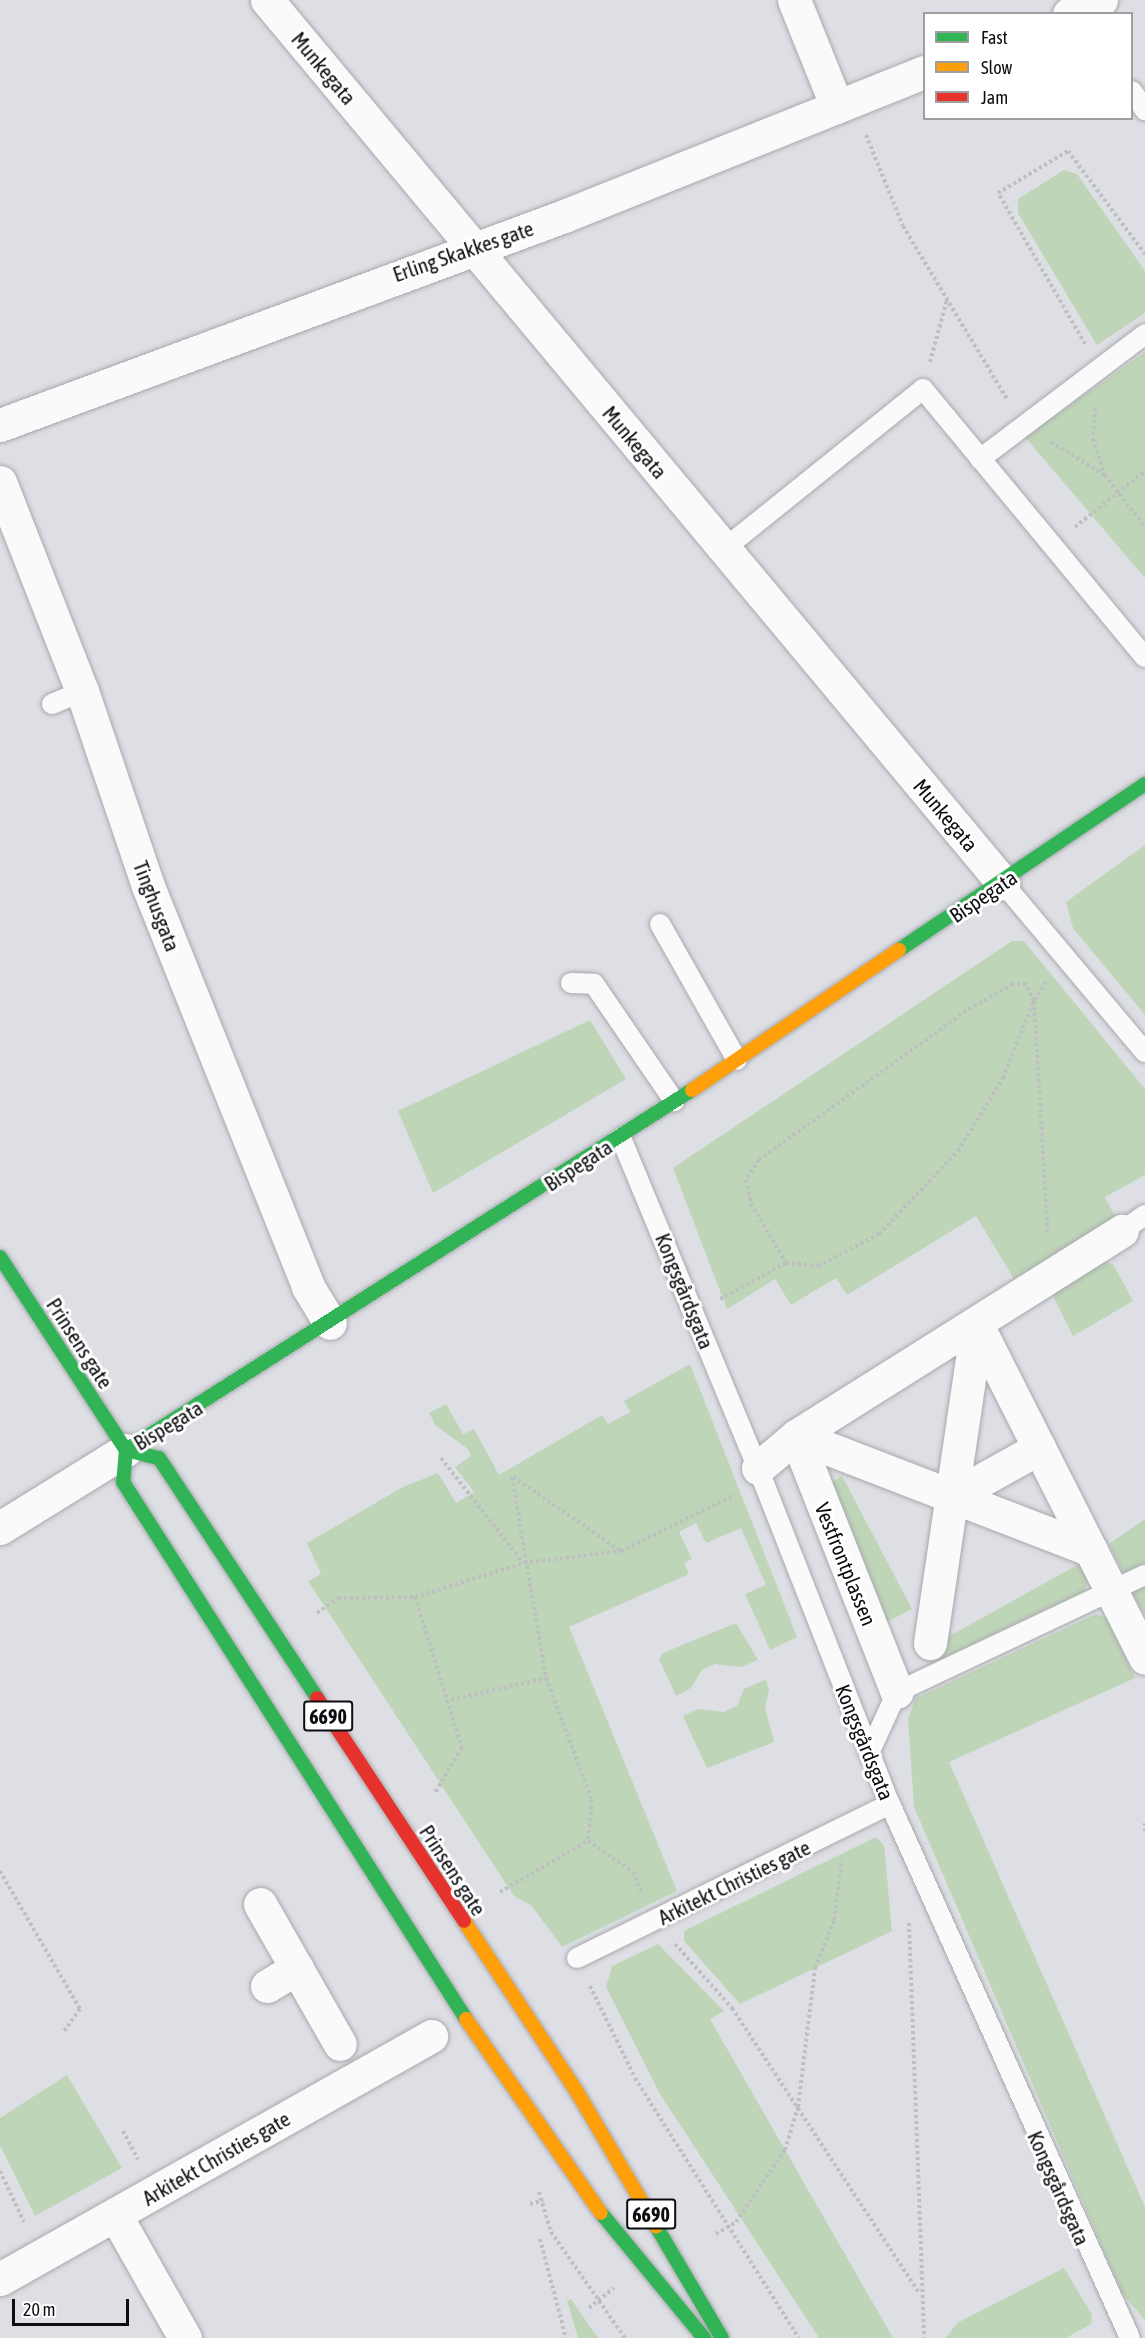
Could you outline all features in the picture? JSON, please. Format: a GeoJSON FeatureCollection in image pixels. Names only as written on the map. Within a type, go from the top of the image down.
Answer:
{"type":"FeatureCollection","features":[{"type":"Feature","properties":{"kind":"main road","name":"Bispegata"},"geometry":{"type":"LineString","coordinates":[[126,1450],[621,1138],[1003,883],[1145,784]]}},
{"type":"Feature","properties":{"kind":"main road","name":"Prinsens gate"},"geometry":{"type":"LineString","coordinates":[[0,1257],[126,1450],[159,1458],[577,2092],[722,2338]]}},
{"type":"Feature","properties":{"kind":"main road","name":"6690"},"geometry":{"type":"LineString","coordinates":[[126,1450],[123,1482],[466,2021],[605,2219],[704,2338]]}},
{"type":"Feature","properties":{"kind":"street","name":"Munkegata"},"geometry":{"type":"LineString","coordinates":[[267,0],[1003,883]]}},
{"type":"Feature","properties":{"kind":"street"},"geometry":{"type":"LineString","coordinates":[[794,0],[844,104]]}},
{"type":"Feature","properties":{"kind":"street","name":"Erling Skakkes gate"},"geometry":{"type":"LineString","coordinates":[[0,424],[474,249],[923,72]]}},
{"type":"Feature","properties":{"kind":"street","name":"Tinghusgata"},"geometry":{"type":"LineString","coordinates":[[0,482],[82,691],[152,897],[308,1287],[330,1323]]}},
{"type":"Feature","properties":{"kind":"street"},"geometry":{"type":"LineString","coordinates":[[760,1474],[796,1436],[977,1325],[1134,1223]]}},
{"type":"Feature","properties":{"kind":"street"},"geometry":{"type":"LineString","coordinates":[[977,1325],[1145,1659]]}},
{"type":"Feature","properties":{"kind":"street"},"geometry":{"type":"LineString","coordinates":[[930,1643],[977,1325]]}},
{"type":"Feature","properties":{"kind":"street"},"geometry":{"type":"LineString","coordinates":[[796,1436],[1091,1550]]}},
{"type":"Feature","properties":{"kind":"street","name":"Vestfrontplassen"},"geometry":{"type":"LineString","coordinates":[[796,1436],[897,1692]]}},
{"type":"Feature","properties":{"kind":"street"},"geometry":{"type":"LineString","coordinates":[[951,1497],[1039,1448]]}},
{"type":"Feature","properties":{"kind":"street","name":"Bispegata"},"geometry":{"type":"LineString","coordinates":[[0,1528],[126,1450]]}},
{"type":"Feature","properties":{"kind":"street"},"geometry":{"type":"LineString","coordinates":[[260,1904],[340,2044]]}},
{"type":"Feature","properties":{"kind":"street"},"geometry":{"type":"LineString","coordinates":[[267,1986],[297,1968]]}},
{"type":"Feature","properties":{"kind":"street","name":"Arkitekt Christies gate"},"geometry":{"type":"LineString","coordinates":[[0,2279],[116,2216],[432,2036]]}},
{"type":"Feature","properties":{"kind":"street"},"geometry":{"type":"LineString","coordinates":[[116,2216],[185,2338]]}},
{"type":"Feature","properties":{"kind":"lane"},"geometry":{"type":"LineString","coordinates":[[1133,94],[1145,110]]}},
{"type":"Feature","properties":{"kind":"lane"},"geometry":{"type":"LineString","coordinates":[[980,459],[1145,334]]}},
{"type":"Feature","properties":{"kind":"lane"},"geometry":{"type":"LineString","coordinates":[[724,549],[923,389],[1145,657]]}},
{"type":"Feature","properties":{"kind":"lane"},"geometry":{"type":"LineString","coordinates":[[52,704],[82,691]]}},
{"type":"Feature","properties":{"kind":"lane"},"geometry":{"type":"LineString","coordinates":[[1003,883],[1145,1052]]}},
{"type":"Feature","properties":{"kind":"lane"},"geometry":{"type":"LineString","coordinates":[[660,924],[736,1060]]}},
{"type":"Feature","properties":{"kind":"lane"},"geometry":{"type":"LineString","coordinates":[[571,983],[594,984],[674,1101]]}},
{"type":"Feature","properties":{"kind":"lane","name":"Kongsgårdsgata"},"geometry":{"type":"LineString","coordinates":[[621,1138],[760,1474],[868,1753],[1130,2338]]}},
{"type":"Feature","properties":{"kind":"lane"},"geometry":{"type":"LineString","coordinates":[[868,1753],[897,1692],[1145,1575]]}},
{"type":"Feature","properties":{"kind":"lane","name":"Arkitekt Christies gate"},"geometry":{"type":"LineString","coordinates":[[577,1958],[890,1804]]}},
{"type":"Feature","properties":{"kind":"path"},"geometry":{"type":"LineString","coordinates":[[844,104],[903,226],[1023,426],[1105,475]]}},
{"type":"Feature","properties":{"kind":"path"},"geometry":{"type":"LineString","coordinates":[[1145,254],[1068,151],[998,193],[1099,369],[1093,439],[1105,475],[1145,527]]}},
{"type":"Feature","properties":{"kind":"path"},"geometry":{"type":"LineString","coordinates":[[923,389],[947,300]]}},
{"type":"Feature","properties":{"kind":"path"},"geometry":{"type":"LineString","coordinates":[[1052,547],[1145,471]]}},
{"type":"Feature","properties":{"kind":"path"},"geometry":{"type":"LineString","coordinates":[[692,1312],[786,1263],[818,1266],[879,1234],[958,1151],[1003,1078],[1034,1001],[1064,953]]}},
{"type":"Feature","properties":{"kind":"path"},"geometry":{"type":"LineString","coordinates":[[786,1263],[750,1204],[746,1180],[759,1160],[966,1011],[1013,984],[1026,984],[1034,1001],[1051,1278]]}},
{"type":"Feature","properties":{"kind":"path"},"geometry":{"type":"LineString","coordinates":[[441,1458],[524,1563]]}},
{"type":"Feature","properties":{"kind":"path"},"geometry":{"type":"LineString","coordinates":[[317,1612],[338,1598],[415,1597],[524,1563],[621,1551],[760,1474]]}},
{"type":"Feature","properties":{"kind":"path"},"geometry":{"type":"LineString","coordinates":[[588,1841],[592,1800],[546,1678],[524,1563],[512,1477],[621,1551]]}},
{"type":"Feature","properties":{"kind":"path"},"geometry":{"type":"LineString","coordinates":[[415,1597],[451,1700],[462,1748],[435,1793]]}},
{"type":"Feature","properties":{"kind":"path"},"geometry":{"type":"LineString","coordinates":[[451,1700],[546,1678]]}},
{"type":"Feature","properties":{"kind":"path"},"geometry":{"type":"LineString","coordinates":[[1145,1823],[1145,1831]]}},
{"type":"Feature","properties":{"kind":"path"},"geometry":{"type":"LineString","coordinates":[[716,2234],[729,2226],[785,2150],[798,2107],[815,1968],[834,1920],[847,1826]]}},
{"type":"Feature","properties":{"kind":"path"},"geometry":{"type":"LineString","coordinates":[[500,1892],[588,1841]]}},
{"type":"Feature","properties":{"kind":"path"},"geometry":{"type":"LineString","coordinates":[[588,1841],[633,1872],[656,1921],[732,2008],[919,2293]]}},
{"type":"Feature","properties":{"kind":"path"},"geometry":{"type":"LineString","coordinates":[[0,1871],[80,2009],[64,2031]]}},
{"type":"Feature","properties":{"kind":"path"},"geometry":{"type":"LineString","coordinates":[[907,1911],[919,2293],[924,2338]]}},
{"type":"Feature","properties":{"kind":"path"},"geometry":{"type":"LineString","coordinates":[[577,1958],[635,2078],[799,2338]]}},
{"type":"Feature","properties":{"kind":"path"},"geometry":{"type":"LineString","coordinates":[[0,2171],[24,2222]]}},
{"type":"Feature","properties":{"kind":"path"},"geometry":{"type":"LineString","coordinates":[[530,2204],[550,2195]]}},
{"type":"Feature","properties":{"kind":"path"},"geometry":{"type":"LineString","coordinates":[[540,2238],[566,2338]]}},
{"type":"Feature","properties":{"kind":"path"},"geometry":{"type":"LineString","coordinates":[[589,2308],[616,2287]]}},
{"type":"Feature","properties":{"kind":"green space"},"geometry":{"type":"Polygon","coordinates":[[[1064,170],[1077,174],[1145,271],[1145,313],[1097,345],[1018,213],[1018,199],[1064,170]]]}},
{"type":"Feature","properties":{"kind":"green space"},"geometry":{"type":"Polygon","coordinates":[[[1145,352],[1145,578],[1025,437],[1145,352]]]}},
{"type":"Feature","properties":{"kind":"green space"},"geometry":{"type":"Polygon","coordinates":[[[1145,845],[1145,1015],[1073,928],[1066,902],[1145,845]]]}},
{"type":"Feature","properties":{"kind":"green space"},"geometry":{"type":"Polygon","coordinates":[[[1012,941],[1024,941],[1145,1089],[1145,1175],[1105,1197],[1115,1217],[1014,1279],[976,1216],[847,1295],[836,1278],[791,1305],[775,1279],[727,1309],[673,1168],[1012,941]]]}},
{"type":"Feature","properties":{"kind":"green space"},"geometry":{"type":"Polygon","coordinates":[[[590,1020],[626,1079],[433,1193],[398,1111],[590,1020]]]}},
{"type":"Feature","properties":{"kind":"green space"},"geometry":{"type":"Polygon","coordinates":[[[1101,1261],[1113,1264],[1133,1301],[1073,1336],[1051,1292],[1101,1261]]]}},
{"type":"Feature","properties":{"kind":"green space"},"geometry":{"type":"Polygon","coordinates":[[[690,1364],[797,1637],[770,1650],[745,1594],[766,1585],[741,1528],[706,1543],[696,1523],[679,1532],[692,1559],[684,1563],[689,1574],[569,1627],[677,1891],[562,1947],[532,1906],[514,1896],[308,1581],[321,1574],[307,1543],[403,1487],[438,1473],[456,1503],[474,1492],[455,1467],[471,1456],[468,1449],[436,1426],[429,1413],[446,1404],[463,1434],[474,1429],[499,1475],[602,1415],[608,1424],[630,1412],[624,1401],[690,1364]]]}},
{"type":"Feature","properties":{"kind":"green space"},"geometry":{"type":"Polygon","coordinates":[[[842,1476],[912,1609],[883,1624],[831,1483],[842,1476]]]}},
{"type":"Feature","properties":{"kind":"green space"},"geometry":{"type":"Polygon","coordinates":[[[1145,1519],[1145,1617],[1109,1544],[1145,1519]]]}},
{"type":"Feature","properties":{"kind":"green space"},"geometry":{"type":"Polygon","coordinates":[[[1079,1564],[1088,1581],[1084,1592],[943,1658],[935,1644],[1079,1564]]]}},
{"type":"Feature","properties":{"kind":"green space"},"geometry":{"type":"Polygon","coordinates":[[[1096,1614],[1107,1618],[1135,1678],[949,1762],[1145,2207],[1145,2320],[1122,2293],[914,1807],[908,1719],[916,1698],[1096,1614]]]}},
{"type":"Feature","properties":{"kind":"green space"},"geometry":{"type":"Polygon","coordinates":[[[736,1623],[758,1660],[741,1667],[715,1664],[702,1670],[691,1688],[676,1696],[659,1659],[663,1653],[736,1623]]]}},
{"type":"Feature","properties":{"kind":"green space"},"geometry":{"type":"Polygon","coordinates":[[[766,1679],[769,1690],[765,1708],[774,1742],[707,1768],[683,1716],[698,1709],[724,1712],[737,1706],[744,1689],[766,1679]]]}},
{"type":"Feature","properties":{"kind":"green space"},"geometry":{"type":"Polygon","coordinates":[[[876,1837],[884,1845],[892,1931],[740,2004],[684,1941],[684,1931],[876,1837]]]}},
{"type":"Feature","properties":{"kind":"green space"},"geometry":{"type":"Polygon","coordinates":[[[658,1944],[724,2011],[710,2019],[893,2338],[819,2338],[660,2094],[606,1987],[612,1966],[658,1944]]]}},
{"type":"Feature","properties":{"kind":"green space"},"geometry":{"type":"Polygon","coordinates":[[[67,2075],[122,2168],[35,2216],[0,2145],[0,2118],[67,2075]]]}},
{"type":"Feature","properties":{"kind":"green space"},"geometry":{"type":"Polygon","coordinates":[[[1064,2268],[1092,2315],[1091,2324],[1066,2338],[946,2338],[957,2323],[1064,2268]]]}},
{"type":"Feature","properties":{"kind":"green space"},"geometry":{"type":"Polygon","coordinates":[[[571,2299],[598,2338],[578,2338],[567,2301],[571,2299]]]}},
{"type":"Feature","properties":{"kind":"traffic: fast"},"geometry":{"type":"LineString","coordinates":[[899,950],[1145,784]]}},
{"type":"Feature","properties":{"kind":"traffic: fast"},"geometry":{"type":"LineString","coordinates":[[126,1450],[692,1090]]}},
{"type":"Feature","properties":{"kind":"traffic: fast"},"geometry":{"type":"LineString","coordinates":[[0,1257],[126,1450],[159,1458],[317,1698]]}},
{"type":"Feature","properties":{"kind":"traffic: fast"},"geometry":{"type":"LineString","coordinates":[[126,1450],[123,1482],[466,2019]]}},
{"type":"Feature","properties":{"kind":"traffic: fast"},"geometry":{"type":"LineString","coordinates":[[601,2213],[704,2338]]}},
{"type":"Feature","properties":{"kind":"traffic: fast"},"geometry":{"type":"LineString","coordinates":[[656,2226],[722,2338]]}},
{"type":"Feature","properties":{"kind":"traffic: slow"},"geometry":{"type":"LineString","coordinates":[[692,1090],[899,950]]}},
{"type":"Feature","properties":{"kind":"traffic: slow"},"geometry":{"type":"LineString","coordinates":[[464,1921],[577,2092],[656,2226]]}},
{"type":"Feature","properties":{"kind":"traffic: slow"},"geometry":{"type":"LineString","coordinates":[[466,2019],[601,2213]]}},
{"type":"Feature","properties":{"kind":"traffic: jam"},"geometry":{"type":"LineString","coordinates":[[317,1698],[464,1921]]}}]}
